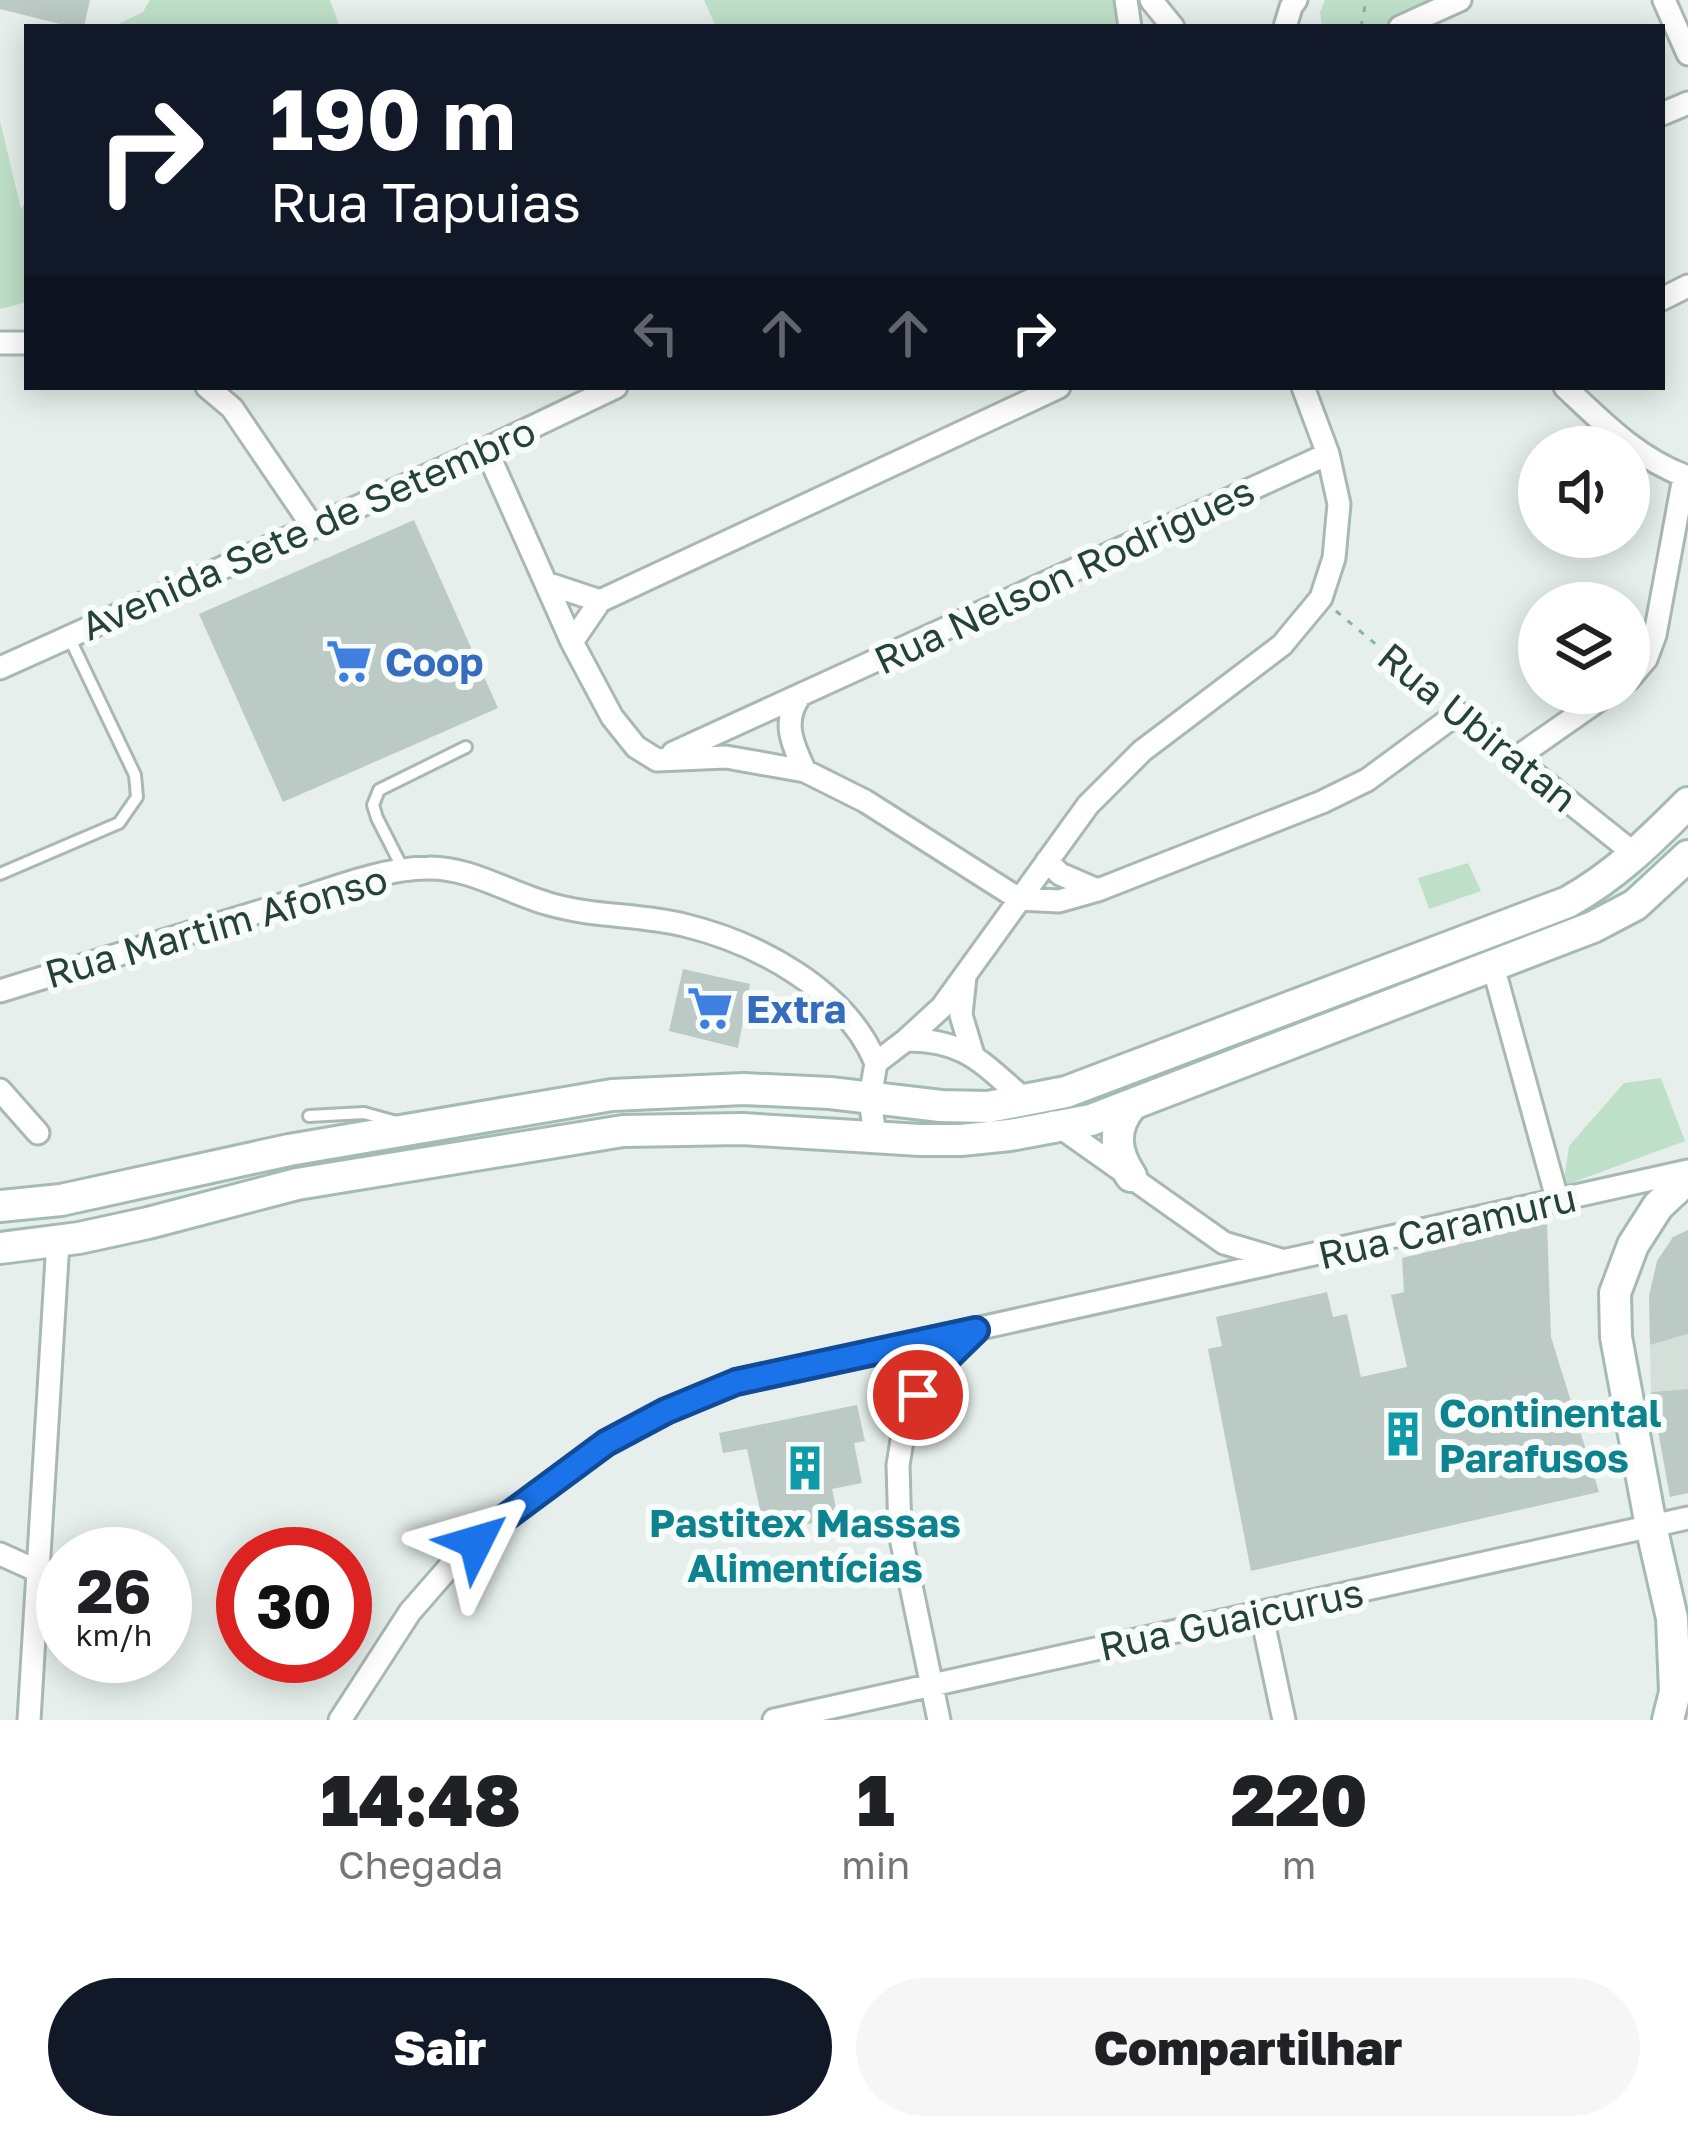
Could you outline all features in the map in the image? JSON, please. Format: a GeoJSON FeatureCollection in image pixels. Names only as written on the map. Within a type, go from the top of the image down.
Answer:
{"type":"FeatureCollection","features":[{"type":"Feature","properties":{"kind":"main road"},"geometry":{"type":"LineString","coordinates":[[0,1206],[61,1200],[289,1150],[612,1095],[765,1090],[988,1108],[1027,1102],[1066,1092],[1568,902],[1602,883],[1636,855],[1688,803]]}},
{"type":"Feature","properties":{"kind":"main road"},"geometry":{"type":"LineString","coordinates":[[0,1248],[148,1223],[297,1184],[622,1131],[742,1129],[961,1140],[1060,1128],[1131,1106],[1593,927],[1635,905],[1688,856]]}},
{"type":"Feature","properties":{"kind":"main road"},"geometry":{"type":"LineString","coordinates":[[1131,1106],[1120,1122],[1117,1141],[1120,1160],[1131,1176]]}},
{"type":"Feature","properties":{"kind":"main road"},"geometry":{"type":"LineString","coordinates":[[1668,1720],[1676,1692],[1680,1630],[1651,1526],[1616,1336],[1615,1293],[1634,1245],[1658,1206],[1688,1174]]}},
{"type":"Feature","properties":{"kind":"street"},"geometry":{"type":"LineString","coordinates":[[1151,0],[1171,24]]}},
{"type":"Feature","properties":{"kind":"street"},"geometry":{"type":"LineString","coordinates":[[1407,24],[1460,0]]}},
{"type":"Feature","properties":{"kind":"street"},"geometry":{"type":"LineString","coordinates":[[1664,0],[1688,54]]}},
{"type":"Feature","properties":{"kind":"street"},"geometry":{"type":"LineString","coordinates":[[211,390],[232,408],[313,527]]}},
{"type":"Feature","properties":{"kind":"street","name":"Avenida Sete de Setembro"},"geometry":{"type":"LineString","coordinates":[[0,668],[486,449],[601,390]]}},
{"type":"Feature","properties":{"kind":"street"},"geometry":{"type":"LineString","coordinates":[[572,642],[600,601],[1054,390]]}},
{"type":"Feature","properties":{"kind":"street"},"geometry":{"type":"LineString","coordinates":[[874,1137],[870,1098],[877,1063],[942,1006],[1088,805],[1142,751],[1282,645],[1321,598],[1334,558],[1339,504],[1328,454],[1304,390]]}},
{"type":"Feature","properties":{"kind":"street"},"geometry":{"type":"LineString","coordinates":[[1568,390],[1641,454],[1686,477],[1650,648]]}},
{"type":"Feature","properties":{"kind":"street"},"geometry":{"type":"LineString","coordinates":[[486,449],[572,642],[625,736],[636,747],[657,760],[726,758],[805,771],[865,801],[1019,899],[1059,901],[1098,890],[1322,802],[1367,781],[1458,713]]}},
{"type":"Feature","properties":{"kind":"street","name":"Rua Nelson Rodrigues"},"geometry":{"type":"LineString","coordinates":[[657,760],[1328,454]]}},
{"type":"Feature","properties":{"kind":"street"},"geometry":{"type":"LineString","coordinates":[[546,584],[600,601]]}},
{"type":"Feature","properties":{"kind":"street"},"geometry":{"type":"LineString","coordinates":[[800,696],[791,707],[789,723],[791,744],[805,771]]}},
{"type":"Feature","properties":{"kind":"street","name":"Rua Ubiratan"},"geometry":{"type":"LineString","coordinates":[[1458,713],[1636,855]]}},
{"type":"Feature","properties":{"kind":"street"},"geometry":{"type":"LineString","coordinates":[[1516,758],[1579,714]]}},
{"type":"Feature","properties":{"kind":"street"},"geometry":{"type":"LineString","coordinates":[[1047,861],[1060,874],[1098,890]]}},
{"type":"Feature","properties":{"kind":"street","name":"Rua Martim Afonso"},"geometry":{"type":"LineString","coordinates":[[0,991],[358,881],[428,868],[455,871],[550,904],[684,925],[725,938],[772,960],[845,1013],[877,1063]]}},
{"type":"Feature","properties":{"kind":"street"},"geometry":{"type":"LineString","coordinates":[[1493,966],[1558,1202]]}},
{"type":"Feature","properties":{"kind":"street"},"geometry":{"type":"LineString","coordinates":[[965,976],[961,1015],[973,1055]]}},
{"type":"Feature","properties":{"kind":"street"},"geometry":{"type":"LineString","coordinates":[[906,1040],[949,1043],[973,1055],[1060,1128],[1224,1244],[1286,1262]]}},
{"type":"Feature","properties":{"kind":"street"},"geometry":{"type":"LineString","coordinates":[[0,1090],[38,1133]]}},
{"type":"Feature","properties":{"kind":"street","name":"Rua Caramuru"},"geometry":{"type":"LineString","coordinates":[[340,1720],[410,1612],[451,1565],[502,1520],[606,1443],[736,1382],[1688,1174]]}},
{"type":"Feature","properties":{"kind":"street"},"geometry":{"type":"LineString","coordinates":[[42,1527],[58,1241]]}},
{"type":"Feature","properties":{"kind":"street"},"geometry":{"type":"LineString","coordinates":[[1206,1278],[1224,1244]]}},
{"type":"Feature","properties":{"kind":"street"},"geometry":{"type":"LineString","coordinates":[[938,1720],[900,1533],[898,1465],[906,1416],[931,1374],[976,1330]]}},
{"type":"Feature","properties":{"kind":"street","name":"Rua Guaicurus"},"geometry":{"type":"LineString","coordinates":[[774,1720],[1688,1518]]}},
{"type":"Feature","properties":{"kind":"street"},"geometry":{"type":"LineString","coordinates":[[0,1554],[36,1570]]}},
{"type":"Feature","properties":{"kind":"street"},"geometry":{"type":"LineString","coordinates":[[1261,1612],[1284,1720]]}},
{"type":"Feature","properties":{"kind":"street"},"geometry":{"type":"LineString","coordinates":[[29,1720],[36,1626]]}},
{"type":"Feature","properties":{"kind":"lane"},"geometry":{"type":"LineString","coordinates":[[0,874],[119,823],[137,797],[135,775],[69,637]]}},
{"type":"Feature","properties":{"kind":"lane"},"geometry":{"type":"LineString","coordinates":[[404,871],[376,818],[373,805],[379,790],[466,747]]}},
{"type":"Feature","properties":{"kind":"lane"},"geometry":{"type":"LineString","coordinates":[[309,1116],[364,1113],[411,1127]]}},
{"type":"Feature","properties":{"kind":"path","name":"Rua Ubiratan"},"geometry":{"type":"LineString","coordinates":[[1321,598],[1458,713]]}},
{"type":"Feature","properties":{"kind":"shaded area"},"geometry":{"type":"Polygon","coordinates":[[[1688,1334],[1688,1389],[1651,1392],[1650,1345],[1688,1334]]]}},
{"type":"Feature","properties":{"kind":"green space"},"geometry":{"type":"Polygon","coordinates":[[[150,0],[330,0],[339,24],[118,24],[143,12],[150,0]]]}},
{"type":"Feature","properties":{"kind":"green space"},"geometry":{"type":"Polygon","coordinates":[[[704,0],[1117,0],[1121,24],[715,24],[704,0]]]}},
{"type":"Feature","properties":{"kind":"green space"},"geometry":{"type":"Polygon","coordinates":[[[1325,0],[1437,0],[1389,24],[1322,24],[1325,0]]]}},
{"type":"Feature","properties":{"kind":"green space"},"geometry":{"type":"Polygon","coordinates":[[[0,121],[21,209],[24,204],[24,303],[0,309],[0,121]]]}},
{"type":"Feature","properties":{"kind":"green space"},"geometry":{"type":"Polygon","coordinates":[[[1468,863],[1481,891],[1429,909],[1418,878],[1468,863]]]}},
{"type":"Feature","properties":{"kind":"green space"},"geometry":{"type":"Polygon","coordinates":[[[1661,1078],[1685,1141],[1563,1186],[1569,1146],[1624,1083],[1661,1078]]]}},
{"type":"Feature","properties":{"kind":"building"},"geometry":{"type":"Polygon","coordinates":[[[0,0],[90,0],[85,24],[60,24],[0,9],[0,0]]]}},
{"type":"Feature","properties":{"kind":"building","name":"Coop"},"geometry":{"type":"Polygon","coordinates":[[[414,520],[498,708],[283,802],[199,614],[414,520]]]}},
{"type":"Feature","properties":{"kind":"building","name":"Extra"},"geometry":{"type":"Polygon","coordinates":[[[683,969],[750,984],[738,1048],[669,1031],[683,969]]]}},
{"type":"Feature","properties":{"kind":"building","name":"Continental Parafusos"},"geometry":{"type":"Polygon","coordinates":[[[1547,1223],[1551,1337],[1599,1492],[1251,1571],[1208,1349],[1222,1346],[1216,1317],[1327,1292],[1333,1317],[1347,1314],[1361,1377],[1407,1367],[1391,1295],[1404,1292],[1402,1258],[1547,1223]]]}},
{"type":"Feature","properties":{"kind":"building"},"geometry":{"type":"Polygon","coordinates":[[[1688,1230],[1688,1334],[1650,1345],[1649,1296],[1657,1261],[1673,1237],[1688,1230]]]}},
{"type":"Feature","properties":{"kind":"building"},"geometry":{"type":"Polygon","coordinates":[[[1688,1389],[1688,1493],[1670,1497],[1651,1392],[1688,1389]]]}},
{"type":"Feature","properties":{"kind":"building","name":"Pastitex Massas Alimentícias"},"geometry":{"type":"Polygon","coordinates":[[[857,1405],[865,1441],[854,1443],[862,1483],[832,1489],[838,1518],[765,1533],[747,1449],[723,1453],[719,1433],[857,1405]]]}},
{"type":"Feature","properties":{"kind":"place","name":"Coop"},"geometry":{"type":"Point","coordinates":[349,661]}},
{"type":"Feature","properties":{"kind":"place","name":"Extra"},"geometry":{"type":"Point","coordinates":[710,1008]}},
{"type":"Feature","properties":{"kind":"place","name":"Continental Parafusos"},"geometry":{"type":"Point","coordinates":[1403,1434]}},
{"type":"Feature","properties":{"kind":"place","name":"Pastitex Massas Alimentícias"},"geometry":{"type":"Point","coordinates":[805,1468]}},
{"type":"Feature","properties":{"kind":"route"},"geometry":{"type":"LineString","coordinates":[[476,1542],[606,1443],[666,1411],[736,1382],[976,1330],[931,1374],[918,1395]]}}]}
